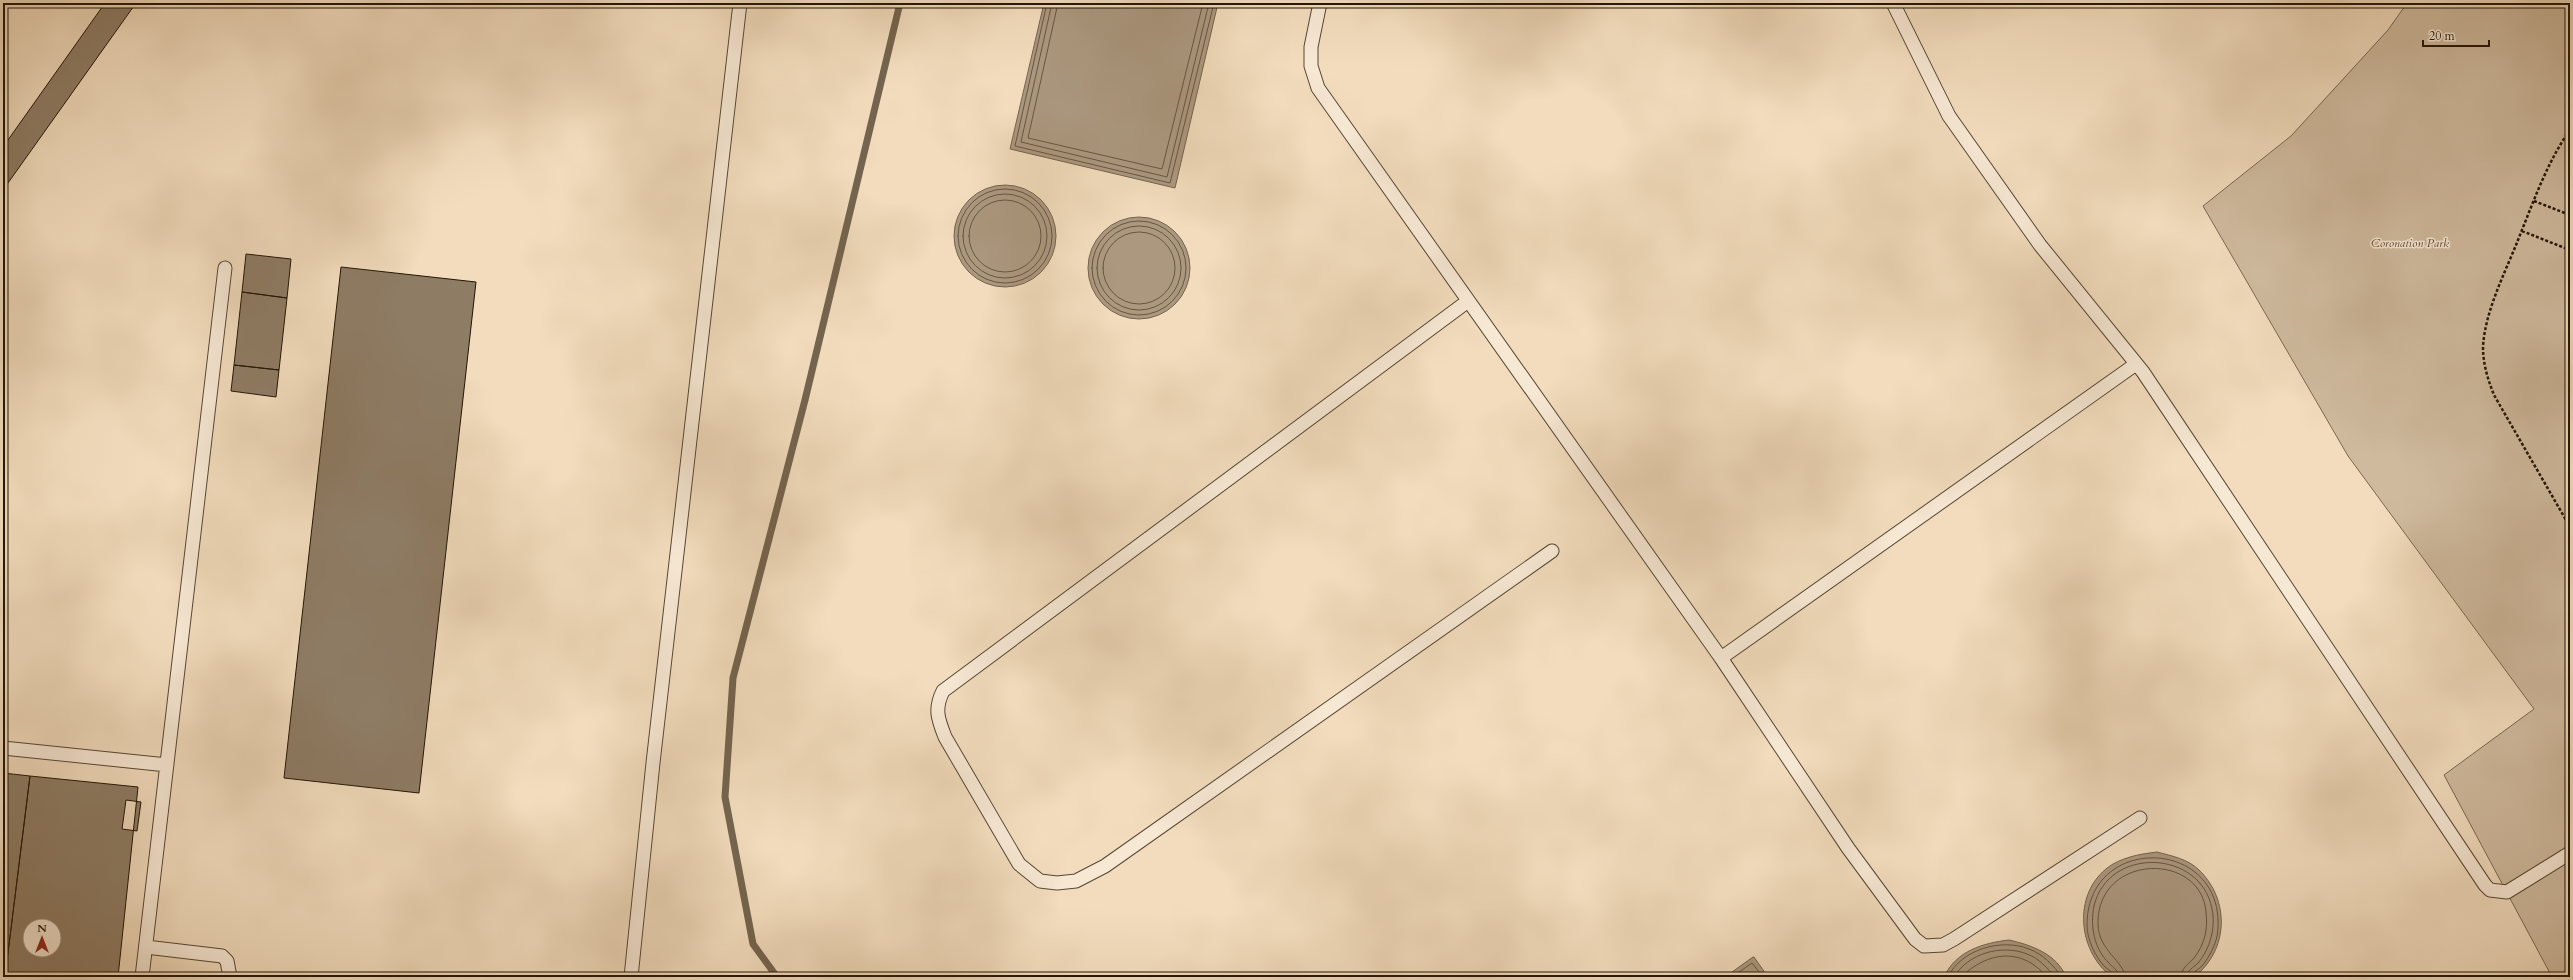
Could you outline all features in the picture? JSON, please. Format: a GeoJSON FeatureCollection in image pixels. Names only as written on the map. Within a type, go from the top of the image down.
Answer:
{"type":"FeatureCollection","features":[{"type":"Feature","properties":{"kind":"lane"},"geometry":{"type":"LineString","coordinates":[[632,977],[653,763],[740,3]]}},
{"type":"Feature","properties":{"kind":"lane"},"geometry":{"type":"LineString","coordinates":[[1320,3],[1311,47],[1311,66],[1318,88],[1721,658],[1848,848],[1915,939],[1924,946],[1943,945],[2140,818]]}},
{"type":"Feature","properties":{"kind":"lane"},"geometry":{"type":"LineString","coordinates":[[1893,3],[1949,116],[2040,245],[2136,364],[2485,885],[2490,890],[2507,892],[2570,853]]}},
{"type":"Feature","properties":{"kind":"lane"},"geometry":{"type":"LineString","coordinates":[[142,977],[225,268]]}},
{"type":"Feature","properties":{"kind":"lane"},"geometry":{"type":"LineString","coordinates":[[1468,301],[943,690],[936,710],[938,720],[945,737],[1020,864],[1040,881],[1057,883],[1076,881],[1106,866],[1552,551]]}},
{"type":"Feature","properties":{"kind":"lane"},"geometry":{"type":"LineString","coordinates":[[1721,658],[2136,364]]}},
{"type":"Feature","properties":{"kind":"lane"},"geometry":{"type":"LineString","coordinates":[[3,748],[167,765]]}},
{"type":"Feature","properties":{"kind":"lane"},"geometry":{"type":"LineString","coordinates":[[146,947],[222,956],[227,961],[230,977]]}},
{"type":"Feature","properties":{"kind":"path"},"geometry":{"type":"LineString","coordinates":[[2570,130],[2534,201],[2503,278],[2485,334],[2483,349],[2486,373],[2494,395],[2570,527]]}},
{"type":"Feature","properties":{"kind":"path"},"geometry":{"type":"LineString","coordinates":[[2534,201],[2570,215]]}},
{"type":"Feature","properties":{"kind":"path"},"geometry":{"type":"LineString","coordinates":[[2522,231],[2570,250]]}},
{"type":"Feature","properties":{"kind":"green space","name":"Coronation Park"},"geometry":{"type":"Polygon","coordinates":[[[2407,3],[2570,3],[2570,977],[2552,977],[2444,775],[2534,709],[2348,456],[2203,206],[2291,136],[2388,30],[2407,3]]]}},
{"type":"Feature","properties":{"kind":"water"},"geometry":{"type":"Polygon","coordinates":[[[1044,3],[1218,3],[1175,188],[1010,149],[1044,3]]]}},
{"type":"Feature","properties":{"kind":"water"},"geometry":{"type":"Polygon","coordinates":[[[1005,185],[1025,189],[1033,193],[1041,200],[1048,208],[1052,216],[1056,236],[1052,256],[1048,264],[1041,272],[1033,279],[1025,283],[1005,287],[985,283],[977,279],[969,272],[962,264],[958,256],[954,236],[958,216],[962,208],[969,200],[977,193],[985,189],[1005,185]]]}},
{"type":"Feature","properties":{"kind":"water"},"geometry":{"type":"Polygon","coordinates":[[[1139,217],[1149,218],[1168,225],[1182,239],[1189,258],[1189,278],[1182,297],[1168,311],[1149,318],[1139,319],[1129,318],[1110,311],[1096,297],[1089,278],[1088,268],[1089,258],[1096,239],[1110,225],[1129,218],[1139,217]]]}},
{"type":"Feature","properties":{"kind":"water"},"geometry":{"type":"Polygon","coordinates":[[[2157,852],[2180,858],[2190,863],[2199,870],[2209,882],[2216,896],[2220,910],[2221,925],[2219,939],[2214,953],[2206,966],[2194,977],[2112,977],[2100,965],[2091,951],[2086,936],[2084,920],[2085,904],[2090,888],[2100,875],[2113,864],[2135,856],[2157,852]]]}},
{"type":"Feature","properties":{"kind":"water"},"geometry":{"type":"Polygon","coordinates":[[[2009,940],[2034,948],[2050,957],[2062,969],[2066,977],[1944,977],[1949,968],[1956,961],[1971,950],[1990,943],[2009,940]]]}},
{"type":"Feature","properties":{"kind":"water"},"geometry":{"type":"Polygon","coordinates":[[[1753,957],[1768,977],[1725,977],[1753,957]]]}},
{"type":"Feature","properties":{"kind":"building"},"geometry":{"type":"Polygon","coordinates":[[[105,3],[136,3],[3,190],[3,147],[105,3]]]}},
{"type":"Feature","properties":{"kind":"building"},"geometry":{"type":"Polygon","coordinates":[[[246,254],[291,259],[287,298],[242,292],[246,254]]]}},
{"type":"Feature","properties":{"kind":"building"},"geometry":{"type":"Polygon","coordinates":[[[341,267],[476,282],[419,793],[284,778],[341,267]]]}},
{"type":"Feature","properties":{"kind":"building"},"geometry":{"type":"Polygon","coordinates":[[[242,292],[287,298],[279,370],[234,365],[242,292]]]}},
{"type":"Feature","properties":{"kind":"building"},"geometry":{"type":"Polygon","coordinates":[[[234,365],[279,370],[276,397],[231,391],[234,365]]]}},
{"type":"Feature","properties":{"kind":"building"},"geometry":{"type":"Polygon","coordinates":[[[3,773],[30,776],[5,977],[3,977],[3,773]]]}},
{"type":"Feature","properties":{"kind":"building"},"geometry":{"type":"Polygon","coordinates":[[[30,776],[138,787],[118,977],[5,977],[30,776]]]}},
{"type":"Feature","properties":{"kind":"building"},"geometry":{"type":"Polygon","coordinates":[[[126,800],[141,802],[137,831],[122,829],[126,800]]]}},
{"type":"Feature","properties":{"kind":"building"},"geometry":{"type":"Polygon","coordinates":[[[167,974],[198,977],[167,977],[167,974]]]}},
{"type":"Feature","properties":{"kind":"waterway"},"geometry":{"type":"LineString","coordinates":[[777,977],[753,944],[725,797],[733,678],[805,400],[900,3]]}}]}
